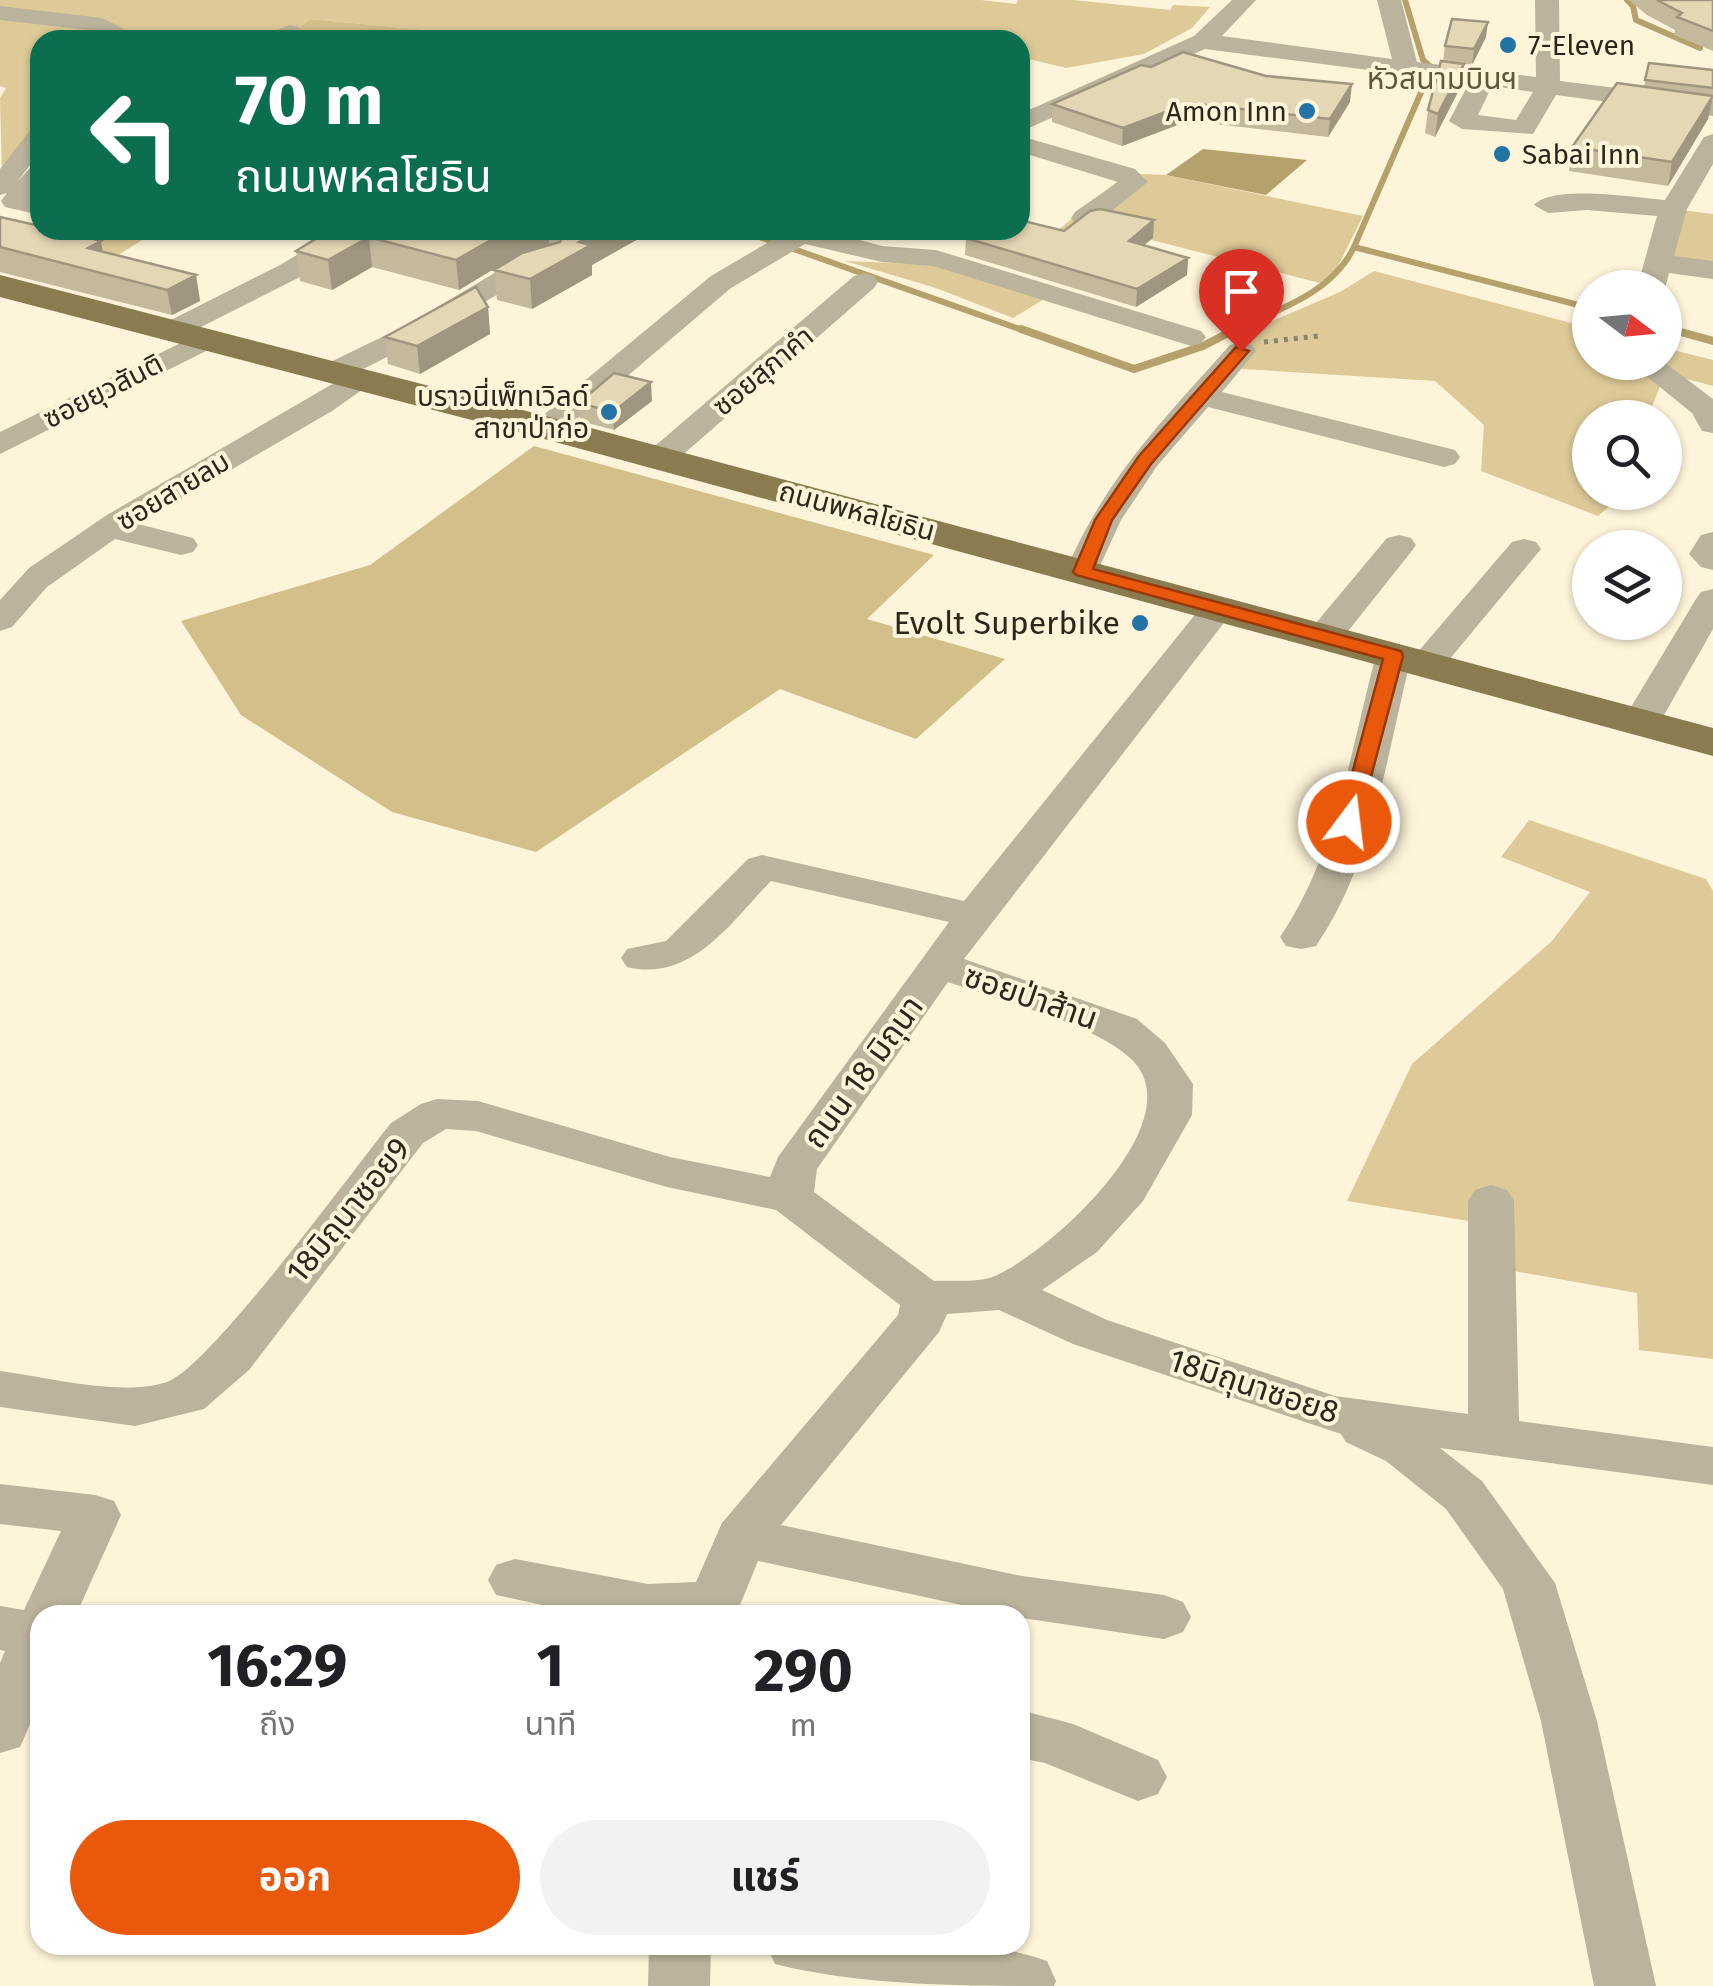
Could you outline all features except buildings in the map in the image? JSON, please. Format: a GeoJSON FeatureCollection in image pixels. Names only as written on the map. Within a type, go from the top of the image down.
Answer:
{"type":"FeatureCollection","features":[{"type":"Feature","properties":{"kind":"main road","name":"ถนนพหลโยธิน"},"geometry":{"type":"LineString","coordinates":[[0,286],[660,458],[1713,742]]}},
{"type":"Feature","properties":{"kind":"street"},"geometry":{"type":"LineString","coordinates":[[1030,119],[1202,41],[1227,21],[1244,0]]}},
{"type":"Feature","properties":{"kind":"street"},"geometry":{"type":"LineString","coordinates":[[1389,0],[1406,68]]}},
{"type":"Feature","properties":{"kind":"street"},"geometry":{"type":"LineString","coordinates":[[1484,78],[1462,121],[1524,129],[1548,87],[1547,0]]}},
{"type":"Feature","properties":{"kind":"street"},"geometry":{"type":"LineString","coordinates":[[0,13],[102,25],[113,30]]}},
{"type":"Feature","properties":{"kind":"street"},"geometry":{"type":"LineString","coordinates":[[1202,41],[1713,108]]}},
{"type":"Feature","properties":{"kind":"street"},"geometry":{"type":"LineString","coordinates":[[1306,79],[1321,57]]}},
{"type":"Feature","properties":{"kind":"street"},"geometry":{"type":"LineString","coordinates":[[1340,86],[1348,83],[1362,62]]}},
{"type":"Feature","properties":{"kind":"street"},"geometry":{"type":"LineString","coordinates":[[1030,120],[1071,128]]}},
{"type":"Feature","properties":{"kind":"street"},"geometry":{"type":"LineString","coordinates":[[1656,270],[1676,204],[1713,142]]}},
{"type":"Feature","properties":{"kind":"street"},"geometry":{"type":"LineString","coordinates":[[0,187],[30,147]]}},
{"type":"Feature","properties":{"kind":"street"},"geometry":{"type":"LineString","coordinates":[[1030,147],[1126,175],[1135,182],[1085,218]]}},
{"type":"Feature","properties":{"kind":"street"},"geometry":{"type":"LineString","coordinates":[[30,184],[15,201],[30,213]]}},
{"type":"Feature","properties":{"kind":"street"},"geometry":{"type":"LineString","coordinates":[[1548,205],[1713,204]]}},
{"type":"Feature","properties":{"kind":"street","name":"ซอยยุวสันติ"},"geometry":{"type":"LineString","coordinates":[[0,444],[190,335],[342,240]]}},
{"type":"Feature","properties":{"kind":"street"},"geometry":{"type":"LineString","coordinates":[[547,428],[721,282],[792,240]]}},
{"type":"Feature","properties":{"kind":"street"},"geometry":{"type":"LineString","coordinates":[[800,240],[882,254],[936,258],[1191,337]]}},
{"type":"Feature","properties":{"kind":"street","name":"ซอยสายลม"},"geometry":{"type":"LineString","coordinates":[[0,620],[37,577],[201,470],[272,434],[347,376],[417,331],[513,274],[551,262]]}},
{"type":"Feature","properties":{"kind":"street"},"geometry":{"type":"LineString","coordinates":[[1682,273],[1713,270]]}},
{"type":"Feature","properties":{"kind":"street","name":"ซอยสุภาคำ"},"geometry":{"type":"LineString","coordinates":[[660,458],[864,282]]}},
{"type":"Feature","properties":{"kind":"street"},"geometry":{"type":"LineString","coordinates":[[1082,572],[1104,520],[1145,460],[1241,351]]}},
{"type":"Feature","properties":{"kind":"street"},"geometry":{"type":"LineString","coordinates":[[1667,380],[1704,408],[1713,424]]}},
{"type":"Feature","properties":{"kind":"street"},"geometry":{"type":"LineString","coordinates":[[1202,396],[1444,457]]}},
{"type":"Feature","properties":{"kind":"street"},"geometry":{"type":"LineString","coordinates":[[112,528],[181,544]]}},
{"type":"Feature","properties":{"kind":"street"},"geometry":{"type":"LineString","coordinates":[[1713,542],[1706,554],[1713,560]]}},
{"type":"Feature","properties":{"kind":"street"},"geometry":{"type":"LineString","coordinates":[[1324,637],[1398,545]]}},
{"type":"Feature","properties":{"kind":"street"},"geometry":{"type":"LineString","coordinates":[[1301,936],[1317,919],[1410,660],[1524,549]]}},
{"type":"Feature","properties":{"kind":"street"},"geometry":{"type":"LineString","coordinates":[[0,569],[37,577]]}},
{"type":"Feature","properties":{"kind":"street"},"geometry":{"type":"LineString","coordinates":[[1641,722],[1713,598]]}},
{"type":"Feature","properties":{"kind":"street","name":"ถนน 18 มิถุนา"},"geometry":{"type":"LineString","coordinates":[[790,1197],[794,1168],[974,916],[1218,608]]}},
{"type":"Feature","properties":{"kind":"street"},"geometry":{"type":"LineString","coordinates":[[642,958],[680,951],[762,867],[974,916]]}},
{"type":"Feature","properties":{"kind":"street","name":"ซอยป่าส้าน"},"geometry":{"type":"LineString","coordinates":[[940,965],[1122,1029],[1150,1053],[1170,1084],[1170,1115],[1128,1190],[1080,1240],[1004,1293]]}},
{"type":"Feature","properties":{"kind":"street","name":"18มิถุนาซอย9"},"geometry":{"type":"LineString","coordinates":[[0,1389],[135,1408],[186,1396],[231,1357],[407,1133],[436,1114],[478,1116],[667,1172],[790,1197]]}},
{"type":"Feature","properties":{"kind":"street"},"geometry":{"type":"LineString","coordinates":[[712,1605],[742,1537],[922,1320],[925,1299],[790,1197]]}},
{"type":"Feature","properties":{"kind":"street"},"geometry":{"type":"LineString","coordinates":[[1491,1201],[1494,1436]]}},
{"type":"Feature","properties":{"kind":"street","name":"18มิถุนาซอย8"},"geometry":{"type":"LineString","coordinates":[[925,1299],[1004,1293],[1090,1332],[1332,1414],[1713,1466]]}},
{"type":"Feature","properties":{"kind":"street"},"geometry":{"type":"LineString","coordinates":[[1332,1414],[1404,1447],[1464,1496],[1528,1583],[1570,1720],[1625,1986]]}},
{"type":"Feature","properties":{"kind":"street"},"geometry":{"type":"LineString","coordinates":[[0,1504],[95,1515],[54,1605]]}},
{"type":"Feature","properties":{"kind":"street"},"geometry":{"type":"LineString","coordinates":[[742,1537],[1022,1597],[1164,1617]]}},
{"type":"Feature","properties":{"kind":"street"},"geometry":{"type":"LineString","coordinates":[[515,1580],[648,1605]]}},
{"type":"Feature","properties":{"kind":"street"},"geometry":{"type":"LineString","coordinates":[[0,1628],[30,1632]]}},
{"type":"Feature","properties":{"kind":"street"},"geometry":{"type":"LineString","coordinates":[[0,1730],[30,1658]]}},
{"type":"Feature","properties":{"kind":"street"},"geometry":{"type":"LineString","coordinates":[[1030,1736],[1053,1741],[1138,1776]]}},
{"type":"Feature","properties":{"kind":"street"},"geometry":{"type":"LineString","coordinates":[[679,1986],[680,1955]]}},
{"type":"Feature","properties":{"kind":"street"},"geometry":{"type":"LineString","coordinates":[[860,1955],[1025,1981]]}},
{"type":"Feature","properties":{"kind":"path"},"geometry":{"type":"LineString","coordinates":[[1241,351],[1258,342],[1318,336]]}},
{"type":"Feature","properties":{"kind":"shaded area"},"geometry":{"type":"Polygon","coordinates":[[[0,0],[981,0],[1016,4],[1018,0],[1074,0],[1170,10],[1173,5],[1210,7],[1192,28],[1144,54],[1066,68],[1030,59],[1030,30],[427,30],[310,19],[296,30],[30,30],[30,132],[2,178],[0,98],[6,88],[0,86],[0,0]]]}},
{"type":"Feature","properties":{"kind":"shaded area"},"geometry":{"type":"Polygon","coordinates":[[[310,19],[427,30],[296,30],[310,19]]]}},
{"type":"Feature","properties":{"kind":"shaded area"},"geometry":{"type":"Polygon","coordinates":[[[1203,149],[1307,160],[1266,195],[1166,175],[1203,149]]]}},
{"type":"Feature","properties":{"kind":"shaded area"},"geometry":{"type":"Polygon","coordinates":[[[1140,174],[1166,175],[1363,216],[1335,272],[1320,283],[1093,225],[1046,240],[1119,180],[1140,174]]]}},
{"type":"Feature","properties":{"kind":"shaded area"},"geometry":{"type":"Polygon","coordinates":[[[1673,209],[1713,214],[1713,264],[1671,258],[1673,209]]]}},
{"type":"Feature","properties":{"kind":"shaded area"},"geometry":{"type":"Polygon","coordinates":[[[74,240],[142,240],[104,264],[57,251],[74,240]]]}},
{"type":"Feature","properties":{"kind":"shaded area"},"geometry":{"type":"Polygon","coordinates":[[[845,261],[943,265],[1044,299],[1013,318],[936,288],[845,261]]]}},
{"type":"Feature","properties":{"kind":"shaded area"},"geometry":{"type":"Polygon","coordinates":[[[1374,271],[1572,323],[1572,380],[1662,380],[1655,400],[1572,400],[1572,506],[1481,471],[1484,425],[1435,381],[1243,369],[1221,356],[1254,329],[1340,292],[1374,271]]]}},
{"type":"Feature","properties":{"kind":"shaded area"},"geometry":{"type":"Polygon","coordinates":[[[1682,352],[1713,360],[1713,386],[1682,378],[1682,352]]]}},
{"type":"Feature","properties":{"kind":"shaded area"},"geometry":{"type":"Polygon","coordinates":[[[534,446],[934,555],[867,619],[1005,659],[916,739],[780,689],[536,852],[392,812],[241,715],[181,621],[370,565],[534,446]]]}},
{"type":"Feature","properties":{"kind":"shaded area"},"geometry":{"type":"Polygon","coordinates":[[[1582,510],[1605,510],[1598,516],[1582,510]]]}},
{"type":"Feature","properties":{"kind":"shaded area"},"geometry":{"type":"Polygon","coordinates":[[[1529,820],[1706,879],[1713,891],[1713,1359],[1639,1350],[1637,1293],[1508,1270],[1511,1228],[1347,1201],[1412,1064],[1552,941],[1590,892],[1501,857],[1529,820]]]}},
{"type":"Feature","properties":{"kind":"waterway"},"geometry":{"type":"LineString","coordinates":[[1405,0],[1423,60],[1432,68]]}},
{"type":"Feature","properties":{"kind":"waterway"},"geometry":{"type":"LineString","coordinates":[[1627,0],[1633,6],[1636,20],[1700,48]]}},
{"type":"Feature","properties":{"kind":"waterway"},"geometry":{"type":"LineString","coordinates":[[1354,247],[1426,81]]}},
{"type":"Feature","properties":{"kind":"waterway"},"geometry":{"type":"LineString","coordinates":[[768,240],[1028,332]]}},
{"type":"Feature","properties":{"kind":"waterway"},"geometry":{"type":"LineString","coordinates":[[1231,332],[1317,289],[1332,277],[1354,247]]}},
{"type":"Feature","properties":{"kind":"waterway"},"geometry":{"type":"LineString","coordinates":[[1354,247],[1572,303]]}},
{"type":"Feature","properties":{"kind":"waterway"},"geometry":{"type":"LineString","coordinates":[[1021,329],[1134,369],[1203,346],[1236,329]]}},
{"type":"Feature","properties":{"kind":"waterway"},"geometry":{"type":"LineString","coordinates":[[1682,332],[1713,341]]}},
{"type":"Feature","properties":{"kind":"place","name":"7-Eleven"},"geometry":{"type":"Point","coordinates":[1508,45]}},
{"type":"Feature","properties":{"kind":"place","name":"Amon Inn"},"geometry":{"type":"Point","coordinates":[1307,111]}},
{"type":"Feature","properties":{"kind":"place","name":"Sabai Inn"},"geometry":{"type":"Point","coordinates":[1502,154]}},
{"type":"Feature","properties":{"kind":"place","name":"บราวนี่เพ็ทเวิลด์ สาขาป่าก่อ"},"geometry":{"type":"Point","coordinates":[609,412]}},
{"type":"Feature","properties":{"kind":"place","name":"Evolt Superbike"},"geometry":{"type":"Point","coordinates":[1140,623]}},
{"type":"Feature","properties":{"kind":"district","name":"หัวสนามบินฯ"},"geometry":{"type":"Point","coordinates":[1442,79]}},
{"type":"Feature","properties":{"kind":"route"},"geometry":{"type":"LineString","coordinates":[[1241,351],[1145,460],[1104,520],[1082,572],[1394,656],[1349,822]]}}]}
